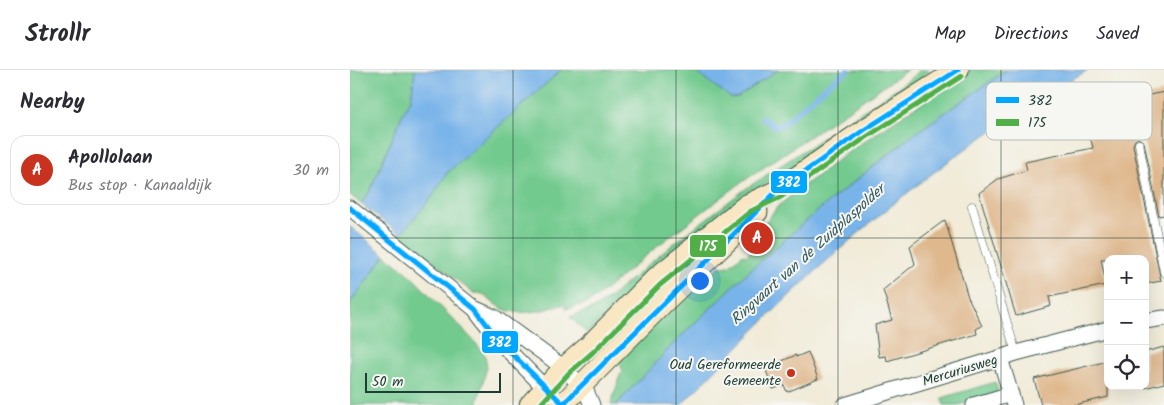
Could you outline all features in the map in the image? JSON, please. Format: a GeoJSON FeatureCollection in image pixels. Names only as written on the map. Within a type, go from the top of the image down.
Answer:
{"type":"FeatureCollection","features":[{"type":"Feature","properties":{"kind":"main road"},"geometry":{"type":"LineString","coordinates":[[530,405],[564,368],[587,348],[655,279],[747,205],[777,190],[864,130],[958,70]]}},
{"type":"Feature","properties":{"kind":"main road"},"geometry":{"type":"LineString","coordinates":[[564,405],[581,385],[745,224],[777,190]]}},
{"type":"Feature","properties":{"kind":"street"},"geometry":{"type":"LineString","coordinates":[[350,208],[475,309],[501,343],[564,405]]}},
{"type":"Feature","properties":{"kind":"street"},"geometry":{"type":"LineString","coordinates":[[475,309],[494,317],[564,368],[586,390],[592,405]]}},
{"type":"Feature","properties":{"kind":"street"},"geometry":{"type":"LineString","coordinates":[[1149,320],[1164,318]]}},
{"type":"Feature","properties":{"kind":"street","name":"Mercuriusweg"},"geometry":{"type":"LineString","coordinates":[[846,405],[1016,353],[1104,331]]}},
{"type":"Feature","properties":{"kind":"street"},"geometry":{"type":"LineString","coordinates":[[974,405],[1012,400],[1000,358]]}},
{"type":"Feature","properties":{"kind":"lane"},"geometry":{"type":"LineString","coordinates":[[1139,144],[1164,272]]}},
{"type":"Feature","properties":{"kind":"lane","name":"Mercuriusweg"},"geometry":{"type":"LineString","coordinates":[[972,206],[1016,353]]}},
{"type":"Feature","properties":{"kind":"green space"},"geometry":{"type":"Polygon","coordinates":[[[350,70],[415,70],[411,99],[403,113],[370,191],[361,204],[350,195],[350,70]]]}},
{"type":"Feature","properties":{"kind":"green space"},"geometry":{"type":"Polygon","coordinates":[[[561,70],[693,70],[738,97],[778,70],[907,70],[738,185],[660,244],[587,303],[566,309],[565,304],[532,312],[515,312],[499,307],[480,293],[473,293],[400,235],[431,198],[447,173],[561,70]]]}},
{"type":"Feature","properties":{"kind":"green space"},"geometry":{"type":"Polygon","coordinates":[[[920,70],[930,70],[910,88],[748,196],[587,333],[570,317],[595,308],[608,299],[673,244],[744,190],[906,82],[920,70]]]}},
{"type":"Feature","properties":{"kind":"green space"},"geometry":{"type":"Polygon","coordinates":[[[970,70],[1007,70],[990,82],[986,82],[986,84],[914,134],[820,209],[748,272],[674,343],[616,405],[611,405],[623,371],[617,358],[692,286],[719,267],[729,266],[743,254],[746,256],[753,249],[751,246],[761,237],[757,233],[778,206],[851,150],[970,70]]]}},
{"type":"Feature","properties":{"kind":"green space"},"geometry":{"type":"Polygon","coordinates":[[[385,255],[408,273],[474,341],[485,355],[487,367],[477,405],[350,405],[350,303],[385,255]]]}},
{"type":"Feature","properties":{"kind":"green space"},"geometry":{"type":"Polygon","coordinates":[[[995,382],[998,390],[994,395],[958,405],[944,405],[942,398],[995,382]]]}},
{"type":"Feature","properties":{"kind":"water"},"geometry":{"type":"Polygon","coordinates":[[[415,70],[561,70],[447,173],[431,198],[400,235],[361,204],[370,191],[403,113],[411,99],[415,70]]]}},
{"type":"Feature","properties":{"kind":"water"},"geometry":{"type":"Polygon","coordinates":[[[693,70],[778,70],[738,97],[731,98],[693,70]]]}},
{"type":"Feature","properties":{"kind":"water"},"geometry":{"type":"Polygon","coordinates":[[[1007,70],[1088,70],[1068,82],[990,82],[1007,70]]]}},
{"type":"Feature","properties":{"kind":"water","name":"Ringvaart van de Zuidplaspolder"},"geometry":{"type":"Polygon","coordinates":[[[986,84],[986,135],[914,187],[849,241],[765,319],[681,405],[616,405],[674,343],[748,272],[820,209],[914,134],[986,84]]]}},
{"type":"Feature","properties":{"kind":"water"},"geometry":{"type":"Polygon","coordinates":[[[350,226],[385,255],[350,303],[350,226]]]}},
{"type":"Feature","properties":{"kind":"pier"},"geometry":{"type":"Polygon","coordinates":[[[359,203],[402,236],[398,237],[360,206],[359,203]]]}},
{"type":"Feature","properties":{"kind":"pier"},"geometry":{"type":"Polygon","coordinates":[[[350,224],[387,253],[387,256],[350,226],[350,224]]]}},
{"type":"Feature","properties":{"kind":"building"},"geometry":{"type":"Polygon","coordinates":[[[1164,92],[1164,215],[1159,216],[1144,142],[1141,140],[1152,140],[1152,94],[1164,92]]]}},
{"type":"Feature","properties":{"kind":"building"},"geometry":{"type":"Polygon","coordinates":[[[1091,140],[1135,140],[1133,145],[1161,281],[1149,283],[1149,255],[1104,255],[1104,259],[1101,259],[1104,285],[1049,297],[1051,306],[1016,316],[979,193],[998,179],[1027,170],[1025,162],[1093,148],[1091,140]]]}},
{"type":"Feature","properties":{"kind":"building"},"geometry":{"type":"Polygon","coordinates":[[[945,220],[968,297],[982,326],[976,329],[977,334],[887,361],[886,356],[879,357],[875,325],[892,320],[883,290],[915,264],[910,246],[945,220]]]}},
{"type":"Feature","properties":{"kind":"building"},"geometry":{"type":"Polygon","coordinates":[[[1164,347],[1164,383],[1149,387],[1149,351],[1164,347]]]}},
{"type":"Feature","properties":{"kind":"building","name":"Oud Gereformeerde Gemeente"},"geometry":{"type":"Polygon","coordinates":[[[808,352],[818,379],[787,392],[784,385],[773,389],[765,368],[808,352]]]}},
{"type":"Feature","properties":{"kind":"building"},"geometry":{"type":"Polygon","coordinates":[[[1104,362],[1104,390],[1108,390],[1108,397],[1074,405],[1041,405],[1034,379],[1104,362]]]}},
{"type":"Feature","properties":{"kind":"waterway"},"geometry":{"type":"LineString","coordinates":[[762,118],[774,126],[782,125],[830,83],[848,70]]}},
{"type":"Feature","properties":{"kind":"transit line","name":"382"},"geometry":{"type":"LineString","coordinates":[[350,208],[475,309],[501,343],[563,404],[777,191],[864,130],[958,70]]}},
{"type":"Feature","properties":{"kind":"transit line","name":"175"},"geometry":{"type":"LineString","coordinates":[[540,405],[569,373],[592,353],[660,285],[751,211],[781,197],[868,136],[962,76]]}},
{"type":"Feature","properties":{"kind":"place","name":"Apollolaan"},"geometry":{"type":"Point","coordinates":[757,238]}},
{"type":"Feature","properties":{"kind":"place","name":"Oud Gereformeerde Gemeente"},"geometry":{"type":"Point","coordinates":[791,373]}}]}
